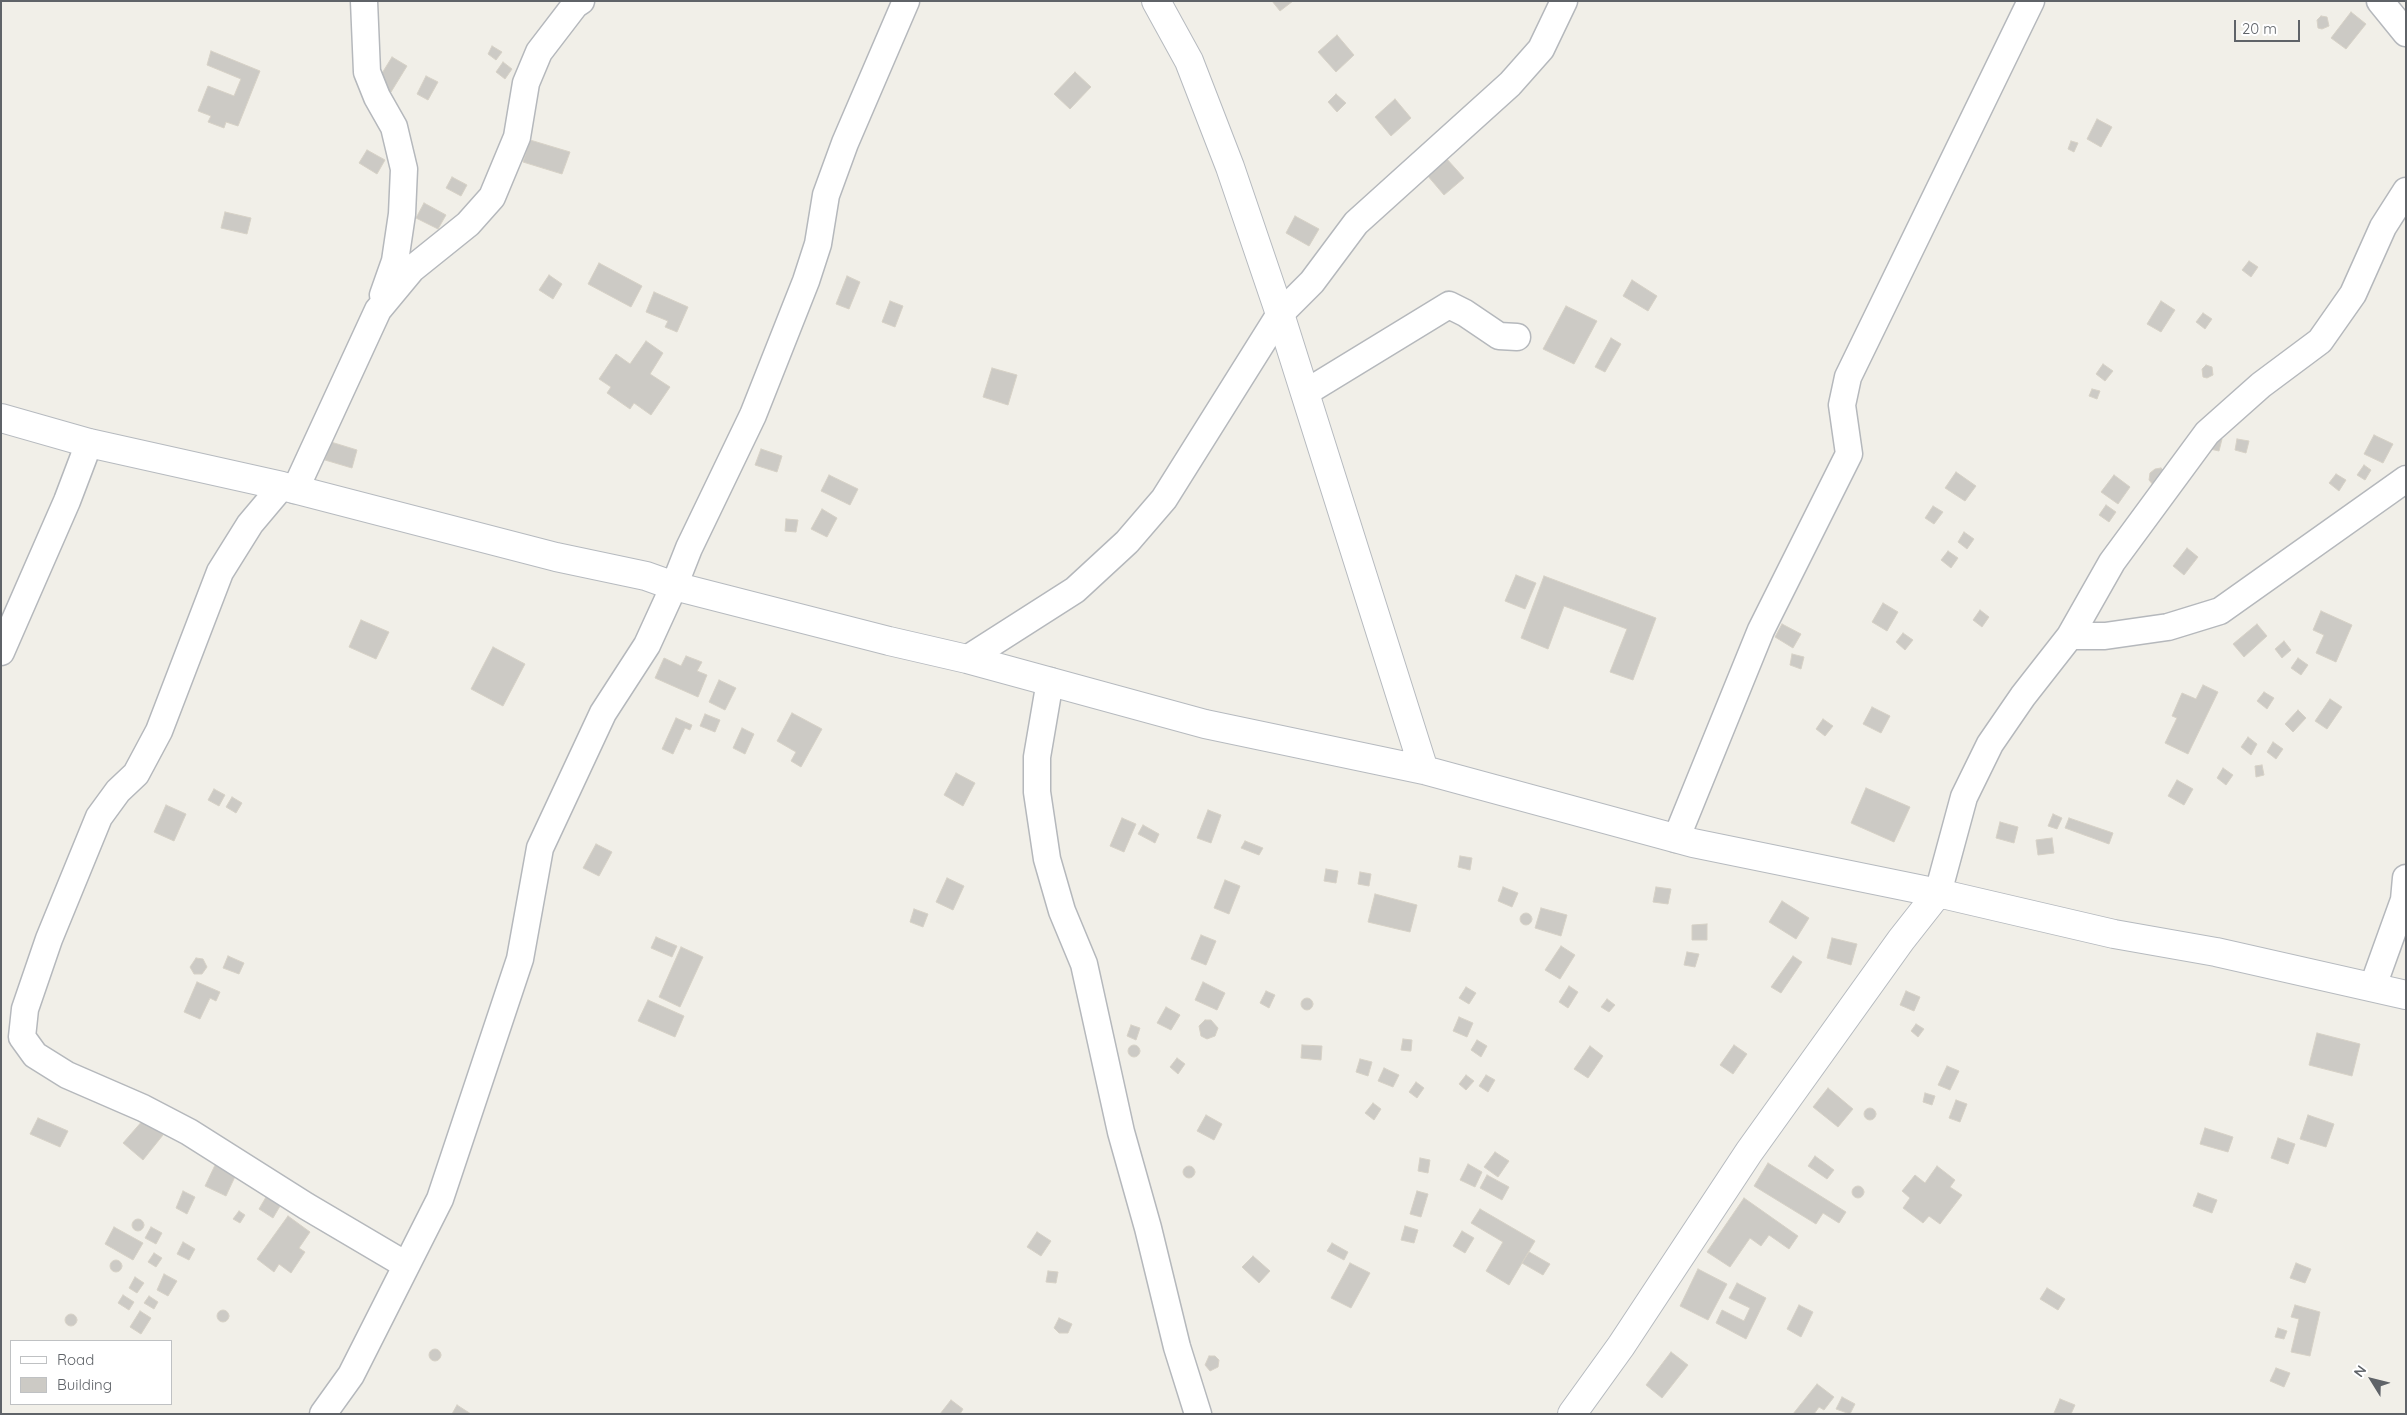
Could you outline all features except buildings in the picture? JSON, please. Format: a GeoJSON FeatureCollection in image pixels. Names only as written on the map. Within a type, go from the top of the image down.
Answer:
{"type":"FeatureCollection","features":[{"type":"Feature","properties":{"kind":"street"},"geometry":{"type":"LineString","coordinates":[[364,1],[367,72],[377,97],[394,127],[404,169],[402,214],[395,261],[378,310],[288,488],[250,524],[220,572],[159,730],[136,774],[118,792],[99,817],[74,874],[43,957],[25,1009],[22,1037],[36,1054],[68,1075],[143,1108],[189,1132],[306,1206],[406,1264]]}},
{"type":"Feature","properties":{"kind":"street"},"geometry":{"type":"LineString","coordinates":[[378,310],[412,270],[468,224],[492,197],[516,137],[526,83],[539,52],[581,1]]}},
{"type":"Feature","properties":{"kind":"street"},"geometry":{"type":"LineString","coordinates":[[323,1414],[351,1375],[440,1198],[520,958],[540,848],[602,712],[647,645],[674,586],[688,548],[753,415],[806,281],[818,244],[826,195],[845,143],[906,1]]}},
{"type":"Feature","properties":{"kind":"street"},"geometry":{"type":"LineString","coordinates":[[1156,1],[1189,61],[1230,167],[1280,314],[1424,770]]}},
{"type":"Feature","properties":{"kind":"street"},"geometry":{"type":"LineString","coordinates":[[967,659],[1075,590],[1127,542],[1164,498],[1280,314],[1312,282],[1356,223],[1510,84],[1541,49],[1564,1]]}},
{"type":"Feature","properties":{"kind":"street"},"geometry":{"type":"LineString","coordinates":[[1676,839],[1761,630],[1849,454],[1842,405],[1848,377],[2031,1]]}},
{"type":"Feature","properties":{"kind":"street"},"geometry":{"type":"LineString","coordinates":[[2380,1],[2406,33]]}},
{"type":"Feature","properties":{"kind":"street"},"geometry":{"type":"LineString","coordinates":[[1572,1414],[1621,1346],[1749,1152],[1901,940],[1938,893],[1964,797],[1990,744],[2023,696],[2070,636],[2112,562],[2207,433],[2261,385],[2320,341],[2353,294],[2383,227],[2406,190]]}},
{"type":"Feature","properties":{"kind":"street"},"geometry":{"type":"LineString","coordinates":[[1305,393],[1449,305],[1465,313],[1499,336],[1516,337]]}},
{"type":"Feature","properties":{"kind":"street"},"geometry":{"type":"LineString","coordinates":[[1,418],[89,443],[288,488],[556,557],[646,576],[674,586],[967,659],[1205,724],[1424,770],[1676,839],[1938,893],[2114,934],[2216,952],[2406,995]]}},
{"type":"Feature","properties":{"kind":"street"},"geometry":{"type":"LineString","coordinates":[[1,652],[67,501],[89,443]]}},
{"type":"Feature","properties":{"kind":"street"},"geometry":{"type":"LineString","coordinates":[[2070,636],[2105,636],[2168,627],[2220,611],[2406,479]]}},
{"type":"Feature","properties":{"kind":"street"},"geometry":{"type":"LineString","coordinates":[[1050,682],[1038,757],[1037,792],[1047,859],[1062,911],[1084,964],[1119,1124],[1148,1228],[1177,1347],[1198,1414]]}},
{"type":"Feature","properties":{"kind":"street"},"geometry":{"type":"LineString","coordinates":[[2373,986],[2404,900],[2406,878]]}}]}
